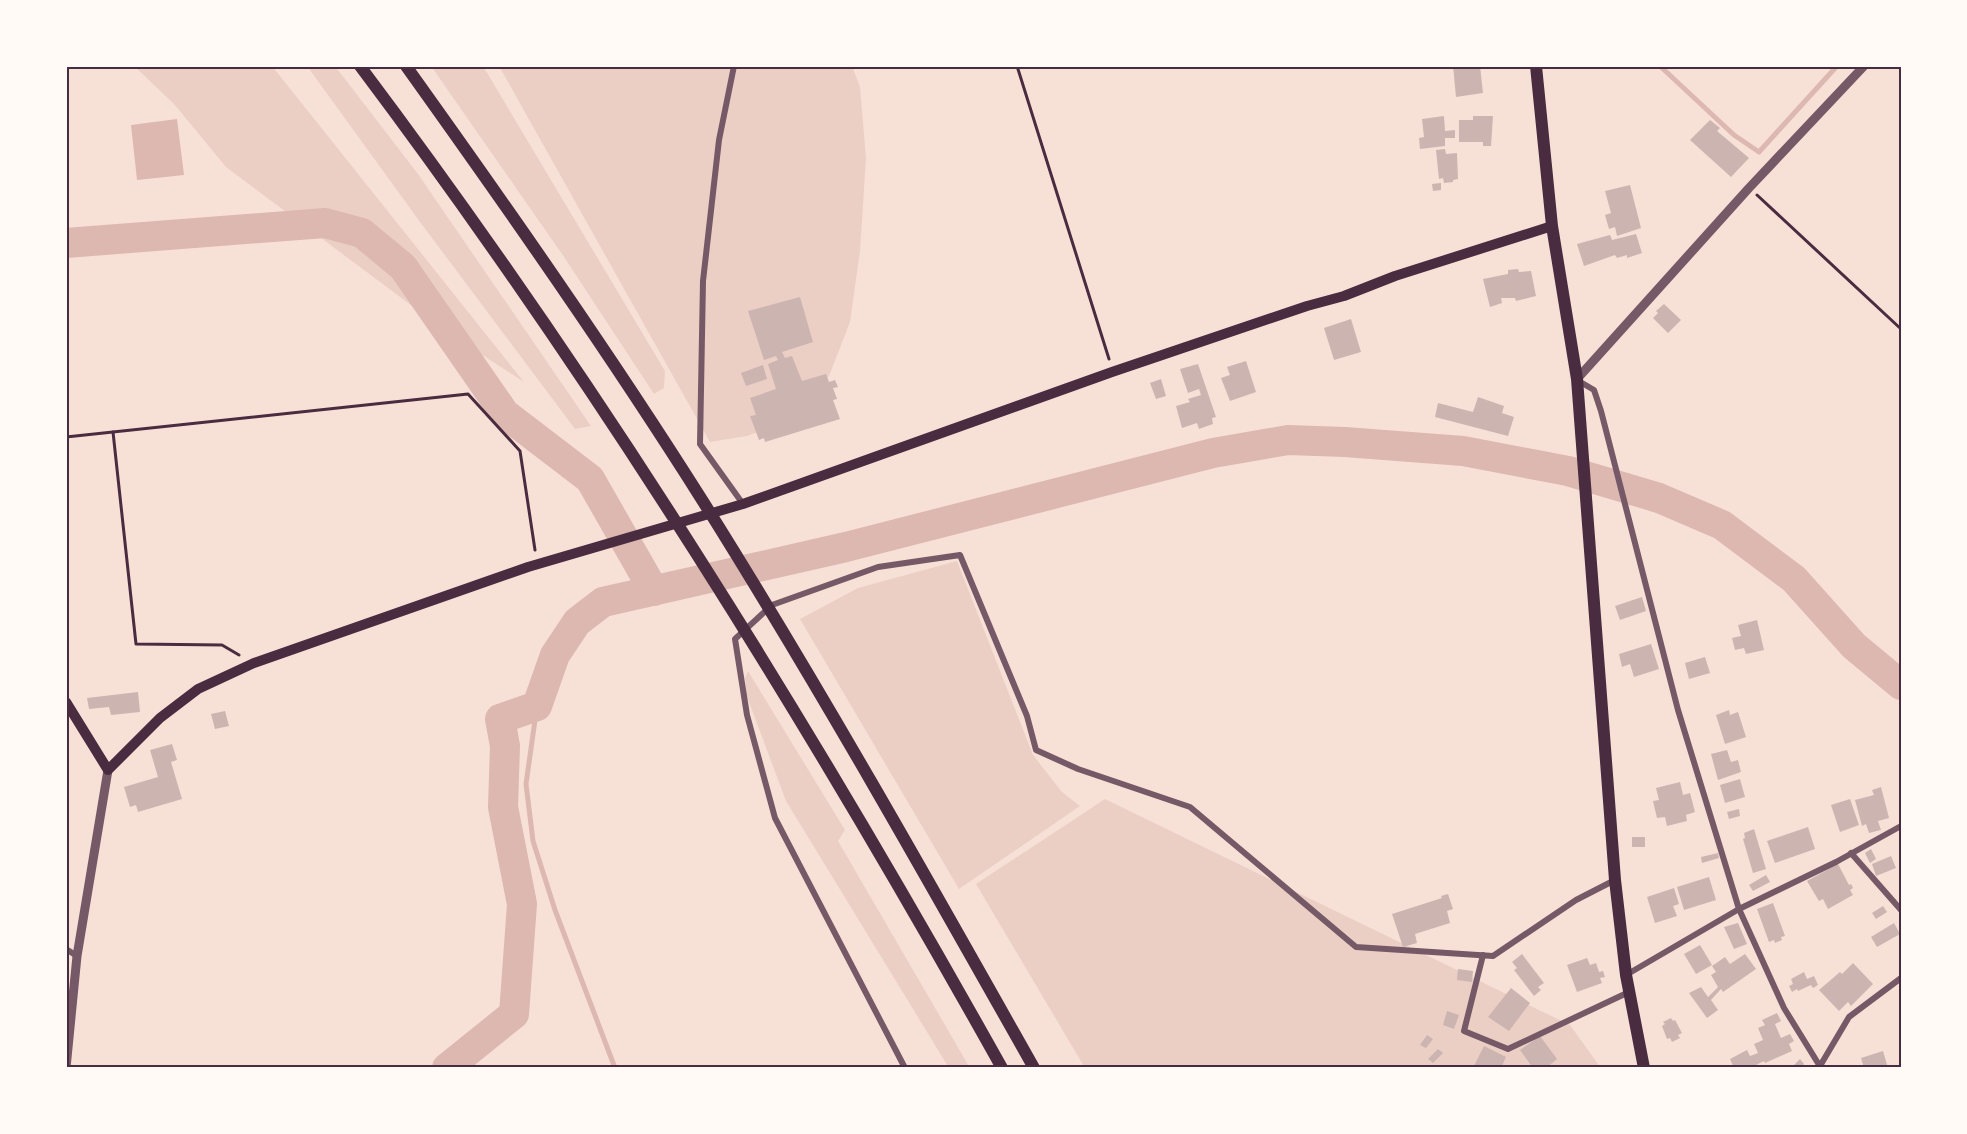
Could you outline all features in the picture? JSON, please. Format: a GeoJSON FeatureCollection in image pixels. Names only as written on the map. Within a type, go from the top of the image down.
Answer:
{"type":"FeatureCollection","features":[{"type":"Feature","properties":{"kind":"highway"},"geometry":{"type":"LineString","coordinates":[[360,66],[473,221],[679,525],[780,686],[905,897],[1002,1068]]}},
{"type":"Feature","properties":{"kind":"highway"},"geometry":{"type":"LineString","coordinates":[[406,66],[602,344],[705,504],[806,670],[1034,1068]]}},
{"type":"Feature","properties":{"kind":"highway"},"geometry":{"type":"LineString","coordinates":[[1536,66],[1552,225],[1577,379],[1615,880],[1626,975],[1644,1068]]}},
{"type":"Feature","properties":{"kind":"main road"},"geometry":{"type":"LineString","coordinates":[[66,702],[108,770],[160,718],[198,689],[254,663],[537,564],[742,504],[1113,372],[1552,225]]}},
{"type":"Feature","properties":{"kind":"street"},"geometry":{"type":"LineString","coordinates":[[734,66],[719,140],[703,281],[700,444],[742,504]]}},
{"type":"Feature","properties":{"kind":"street"},"geometry":{"type":"LineString","coordinates":[[1864,66],[1749,188],[1577,379],[1593,390],[1601,411],[1678,710],[1739,909],[1784,1008],[1821,1067],[1849,1017],[1901,978]]}},
{"type":"Feature","properties":{"kind":"street"},"geometry":{"type":"LineString","coordinates":[[905,1068],[775,818],[747,715],[735,639],[772,604],[878,567],[960,555],[1027,716],[1036,750],[1078,769],[1190,807],[1356,947],[1493,956],[1576,900],[1615,880]]}},
{"type":"Feature","properties":{"kind":"street"},"geometry":{"type":"LineString","coordinates":[[66,1068],[77,956],[108,770]]}},
{"type":"Feature","properties":{"kind":"street"},"geometry":{"type":"LineString","coordinates":[[1626,975],[1739,909],[1901,826]]}},
{"type":"Feature","properties":{"kind":"street"},"geometry":{"type":"LineString","coordinates":[[1851,853],[1901,909]]}},
{"type":"Feature","properties":{"kind":"street"},"geometry":{"type":"LineString","coordinates":[[66,949],[77,956]]}},
{"type":"Feature","properties":{"kind":"street"},"geometry":{"type":"LineString","coordinates":[[1483,955],[1464,1031],[1508,1048],[1629,992]]}},
{"type":"Feature","properties":{"kind":"path"},"geometry":{"type":"LineString","coordinates":[[1017,66],[1113,372]]}},
{"type":"Feature","properties":{"kind":"path"},"geometry":{"type":"LineString","coordinates":[[1749,188],[1901,329]]}},
{"type":"Feature","properties":{"kind":"path"},"geometry":{"type":"LineString","coordinates":[[66,437],[468,394],[520,452],[537,564]]}},
{"type":"Feature","properties":{"kind":"path"},"geometry":{"type":"LineString","coordinates":[[113,432],[136,644],[222,645],[254,663]]}},
{"type":"Feature","properties":{"kind":"shaded area"},"geometry":{"type":"Polygon","coordinates":[[[134,66],[272,66],[524,382],[447,332],[226,167],[174,104],[134,66]]]}},
{"type":"Feature","properties":{"kind":"shaded area"},"geometry":{"type":"Polygon","coordinates":[[[307,66],[335,66],[418,174],[591,426],[575,429],[307,66]]]}},
{"type":"Feature","properties":{"kind":"shaded area"},"geometry":{"type":"Polygon","coordinates":[[[431,66],[483,66],[665,371],[664,388],[654,394],[564,257],[431,66]]]}},
{"type":"Feature","properties":{"kind":"shaded area"},"geometry":{"type":"Polygon","coordinates":[[[499,66],[852,66],[860,87],[866,158],[860,251],[850,322],[829,376],[794,418],[747,436],[710,442],[499,66]]]}},
{"type":"Feature","properties":{"kind":"shaded area"},"geometry":{"type":"Polygon","coordinates":[[[177,119],[184,175],[137,180],[131,125],[177,119]]]}},
{"type":"Feature","properties":{"kind":"shaded area"},"geometry":{"type":"Polygon","coordinates":[[[957,561],[1033,755],[1062,792],[1080,806],[959,889],[800,619],[858,588],[957,561]]]}},
{"type":"Feature","properties":{"kind":"shaded area"},"geometry":{"type":"Polygon","coordinates":[[[748,671],[845,830],[838,841],[970,1068],[949,1068],[786,801],[746,694],[745,678],[748,671]]]}},
{"type":"Feature","properties":{"kind":"shaded area"},"geometry":{"type":"Polygon","coordinates":[[[1105,799],[1570,1025],[1601,1068],[1085,1068],[976,884],[1105,799]]]}},
{"type":"Feature","properties":{"kind":"building"},"geometry":{"type":"Polygon","coordinates":[[[1453,66],[1480,66],[1483,93],[1456,97],[1453,66]]]}},
{"type":"Feature","properties":{"kind":"building"},"geometry":{"type":"Polygon","coordinates":[[[1444,116],[1445,131],[1455,130],[1455,138],[1445,138],[1445,146],[1420,149],[1419,138],[1424,137],[1422,119],[1444,116]]]}},
{"type":"Feature","properties":{"kind":"building"},"geometry":{"type":"Polygon","coordinates":[[[1473,116],[1493,116],[1491,146],[1483,146],[1483,142],[1459,142],[1459,120],[1473,120],[1473,116]]]}},
{"type":"Feature","properties":{"kind":"building"},"geometry":{"type":"Polygon","coordinates":[[[1710,120],[1720,128],[1717,131],[1749,158],[1731,177],[1690,140],[1710,120]]]}},
{"type":"Feature","properties":{"kind":"building"},"geometry":{"type":"Polygon","coordinates":[[[1445,149],[1446,154],[1457,153],[1458,179],[1444,183],[1443,178],[1439,179],[1436,150],[1445,149]]]}},
{"type":"Feature","properties":{"kind":"building"},"geometry":{"type":"Polygon","coordinates":[[[1441,183],[1441,190],[1433,191],[1432,184],[1441,183]]]}},
{"type":"Feature","properties":{"kind":"building"},"geometry":{"type":"Polygon","coordinates":[[[1630,185],[1641,228],[1617,236],[1615,227],[1609,229],[1605,215],[1611,213],[1605,191],[1630,185]]]}},
{"type":"Feature","properties":{"kind":"building"},"geometry":{"type":"Polygon","coordinates":[[[1636,234],[1642,253],[1627,258],[1627,255],[1617,258],[1615,255],[1584,266],[1577,244],[1610,235],[1612,240],[1636,234]]]}},
{"type":"Feature","properties":{"kind":"building"},"geometry":{"type":"Polygon","coordinates":[[[1518,269],[1519,272],[1531,271],[1536,296],[1516,301],[1515,298],[1501,298],[1502,303],[1490,307],[1483,279],[1508,274],[1508,270],[1518,269]]]}},
{"type":"Feature","properties":{"kind":"building"},"geometry":{"type":"Polygon","coordinates":[[[800,297],[813,342],[782,352],[785,358],[792,356],[802,381],[826,374],[829,382],[835,380],[838,387],[833,388],[837,399],[833,400],[840,419],[765,442],[764,438],[759,440],[750,416],[756,415],[750,398],[776,389],[768,364],[778,360],[776,356],[764,360],[748,311],[800,297]]]}},
{"type":"Feature","properties":{"kind":"building"},"geometry":{"type":"Polygon","coordinates":[[[1664,304],[1681,320],[1668,333],[1653,318],[1658,313],[1656,311],[1664,304]]]}},
{"type":"Feature","properties":{"kind":"building"},"geometry":{"type":"Polygon","coordinates":[[[1351,319],[1361,352],[1334,360],[1324,328],[1351,319]]]}},
{"type":"Feature","properties":{"kind":"building"},"geometry":{"type":"Polygon","coordinates":[[[1246,361],[1256,392],[1230,401],[1221,378],[1230,375],[1227,367],[1246,361]]]}},
{"type":"Feature","properties":{"kind":"building"},"geometry":{"type":"Polygon","coordinates":[[[1198,364],[1216,417],[1212,418],[1213,424],[1199,429],[1197,423],[1182,428],[1176,406],[1190,402],[1188,399],[1201,395],[1199,389],[1188,393],[1180,369],[1198,364]]]}},
{"type":"Feature","properties":{"kind":"building"},"geometry":{"type":"Polygon","coordinates":[[[763,365],[767,379],[746,386],[741,373],[763,365]]]}},
{"type":"Feature","properties":{"kind":"building"},"geometry":{"type":"Polygon","coordinates":[[[1161,379],[1166,396],[1156,399],[1150,383],[1161,379]]]}},
{"type":"Feature","properties":{"kind":"building"},"geometry":{"type":"Polygon","coordinates":[[[1478,397],[1504,406],[1502,413],[1514,417],[1508,436],[1435,417],[1438,403],[1473,412],[1478,397]]]}},
{"type":"Feature","properties":{"kind":"building"},"geometry":{"type":"Polygon","coordinates":[[[1642,597],[1646,611],[1620,620],[1615,606],[1642,597]]]}},
{"type":"Feature","properties":{"kind":"building"},"geometry":{"type":"Polygon","coordinates":[[[1757,620],[1764,650],[1746,654],[1744,648],[1735,650],[1732,638],[1741,636],[1738,625],[1757,620]]]}},
{"type":"Feature","properties":{"kind":"building"},"geometry":{"type":"Polygon","coordinates":[[[1651,644],[1659,669],[1634,677],[1630,664],[1622,667],[1619,654],[1651,644]]]}},
{"type":"Feature","properties":{"kind":"building"},"geometry":{"type":"Polygon","coordinates":[[[1705,657],[1710,673],[1689,679],[1685,663],[1705,657]]]}},
{"type":"Feature","properties":{"kind":"building"},"geometry":{"type":"Polygon","coordinates":[[[138,692],[140,712],[111,715],[109,707],[89,709],[87,698],[138,692]]]}},
{"type":"Feature","properties":{"kind":"building"},"geometry":{"type":"Polygon","coordinates":[[[1729,710],[1730,715],[1738,712],[1746,737],[1725,744],[1716,715],[1729,710]]]}},
{"type":"Feature","properties":{"kind":"building"},"geometry":{"type":"Polygon","coordinates":[[[225,711],[229,726],[215,729],[211,714],[225,711]]]}},
{"type":"Feature","properties":{"kind":"building"},"geometry":{"type":"Polygon","coordinates":[[[172,744],[177,760],[171,762],[182,799],[138,812],[136,805],[130,807],[124,787],[158,777],[150,750],[172,744]]]}},
{"type":"Feature","properties":{"kind":"building"},"geometry":{"type":"Polygon","coordinates":[[[1727,750],[1731,762],[1738,760],[1741,772],[1718,780],[1711,754],[1727,750]]]}},
{"type":"Feature","properties":{"kind":"building"},"geometry":{"type":"Polygon","coordinates":[[[1740,779],[1745,797],[1725,803],[1720,785],[1740,779]]]}},
{"type":"Feature","properties":{"kind":"building"},"geometry":{"type":"Polygon","coordinates":[[[1680,782],[1683,795],[1690,793],[1695,812],[1686,815],[1687,821],[1667,826],[1665,817],[1657,818],[1653,801],[1659,800],[1656,788],[1680,782]]]}},
{"type":"Feature","properties":{"kind":"building"},"geometry":{"type":"Polygon","coordinates":[[[1881,787],[1889,818],[1878,821],[1881,830],[1869,833],[1866,824],[1862,826],[1855,800],[1874,795],[1872,790],[1881,787]]]}},
{"type":"Feature","properties":{"kind":"building"},"geometry":{"type":"Polygon","coordinates":[[[1850,799],[1859,825],[1840,832],[1831,805],[1850,799]]]}},
{"type":"Feature","properties":{"kind":"building"},"geometry":{"type":"Polygon","coordinates":[[[1739,809],[1740,816],[1729,819],[1727,812],[1739,809]]]}},
{"type":"Feature","properties":{"kind":"building"},"geometry":{"type":"Polygon","coordinates":[[[1808,827],[1815,849],[1775,863],[1767,841],[1808,827]]]}},
{"type":"Feature","properties":{"kind":"building"},"geometry":{"type":"Polygon","coordinates":[[[1754,829],[1766,869],[1753,873],[1743,839],[1745,838],[1744,833],[1754,829]]]}},
{"type":"Feature","properties":{"kind":"building"},"geometry":{"type":"Polygon","coordinates":[[[1632,837],[1645,837],[1645,847],[1632,847],[1632,837]]]}},
{"type":"Feature","properties":{"kind":"building"},"geometry":{"type":"Polygon","coordinates":[[[1871,849],[1876,859],[1870,863],[1865,853],[1871,849]]]}},
{"type":"Feature","properties":{"kind":"building"},"geometry":{"type":"Polygon","coordinates":[[[1718,853],[1719,858],[1702,863],[1701,857],[1718,853]]]}},
{"type":"Feature","properties":{"kind":"building"},"geometry":{"type":"Polygon","coordinates":[[[1891,856],[1896,868],[1876,876],[1872,864],[1891,856]]]}},
{"type":"Feature","properties":{"kind":"building"},"geometry":{"type":"Polygon","coordinates":[[[1838,864],[1849,885],[1851,884],[1853,888],[1850,890],[1853,895],[1828,909],[1823,899],[1819,901],[1807,881],[1838,864]]]}},
{"type":"Feature","properties":{"kind":"building"},"geometry":{"type":"Polygon","coordinates":[[[1766,875],[1770,882],[1753,891],[1749,885],[1766,875]]]}},
{"type":"Feature","properties":{"kind":"building"},"geometry":{"type":"Polygon","coordinates":[[[1709,877],[1716,900],[1684,910],[1677,887],[1709,877]]]}},
{"type":"Feature","properties":{"kind":"building"},"geometry":{"type":"Polygon","coordinates":[[[1674,888],[1679,904],[1673,906],[1677,916],[1655,923],[1647,897],[1674,888]]]}},
{"type":"Feature","properties":{"kind":"building"},"geometry":{"type":"Polygon","coordinates":[[[1448,894],[1453,909],[1447,911],[1450,923],[1415,934],[1417,943],[1403,947],[1392,914],[1448,894]]]}},
{"type":"Feature","properties":{"kind":"building"},"geometry":{"type":"Polygon","coordinates":[[[1773,903],[1785,936],[1775,943],[1774,940],[1769,942],[1757,909],[1773,903]]]}},
{"type":"Feature","properties":{"kind":"building"},"geometry":{"type":"Polygon","coordinates":[[[1883,906],[1887,912],[1876,919],[1872,913],[1883,906]]]}},
{"type":"Feature","properties":{"kind":"building"},"geometry":{"type":"Polygon","coordinates":[[[1738,923],[1747,944],[1734,949],[1724,927],[1738,923]]]}},
{"type":"Feature","properties":{"kind":"building"},"geometry":{"type":"Polygon","coordinates":[[[1894,923],[1900,934],[1877,947],[1871,937],[1894,923]]]}},
{"type":"Feature","properties":{"kind":"building"},"geometry":{"type":"Polygon","coordinates":[[[1700,945],[1712,965],[1696,974],[1684,954],[1700,945]]]}},
{"type":"Feature","properties":{"kind":"building"},"geometry":{"type":"Polygon","coordinates":[[[1522,954],[1544,983],[1538,987],[1541,990],[1534,996],[1514,970],[1517,968],[1512,962],[1522,954]]]}},
{"type":"Feature","properties":{"kind":"building"},"geometry":{"type":"Polygon","coordinates":[[[1745,954],[1756,969],[1723,992],[1721,989],[1711,1000],[1718,1010],[1707,1018],[1689,993],[1701,987],[1708,997],[1718,987],[1711,975],[1716,972],[1712,966],[1725,957],[1730,964],[1745,954]]]}},
{"type":"Feature","properties":{"kind":"building"},"geometry":{"type":"Polygon","coordinates":[[[1587,958],[1590,965],[1596,963],[1599,972],[1603,971],[1605,977],[1600,978],[1602,983],[1577,992],[1567,965],[1587,958]]]}},
{"type":"Feature","properties":{"kind":"building"},"geometry":{"type":"Polygon","coordinates":[[[1853,963],[1873,984],[1851,1006],[1848,1002],[1839,1011],[1819,990],[1853,963]]]}},
{"type":"Feature","properties":{"kind":"building"},"geometry":{"type":"Polygon","coordinates":[[[1458,969],[1473,971],[1472,982],[1457,980],[1458,969]]]}},
{"type":"Feature","properties":{"kind":"building"},"geometry":{"type":"Polygon","coordinates":[[[1804,972],[1807,979],[1814,976],[1818,985],[1813,988],[1811,985],[1792,992],[1789,986],[1793,984],[1791,979],[1804,972]]]}},
{"type":"Feature","properties":{"kind":"building"},"geometry":{"type":"Polygon","coordinates":[[[1511,988],[1530,1003],[1509,1031],[1488,1017],[1511,988]]]}},
{"type":"Feature","properties":{"kind":"building"},"geometry":{"type":"Polygon","coordinates":[[[1447,1011],[1459,1015],[1454,1029],[1443,1025],[1447,1011]]]}},
{"type":"Feature","properties":{"kind":"building"},"geometry":{"type":"Polygon","coordinates":[[[1777,1013],[1781,1021],[1775,1024],[1781,1038],[1790,1034],[1794,1041],[1789,1044],[1792,1051],[1765,1063],[1764,1061],[1754,1066],[1755,1068],[1734,1068],[1730,1059],[1747,1050],[1750,1056],[1758,1053],[1754,1044],[1763,1040],[1758,1028],[1765,1025],[1762,1020],[1777,1013]]]}},
{"type":"Feature","properties":{"kind":"building"},"geometry":{"type":"Polygon","coordinates":[[[1671,1018],[1675,1020],[1682,1033],[1678,1035],[1680,1038],[1672,1042],[1670,1038],[1667,1039],[1662,1026],[1665,1024],[1663,1022],[1671,1018]]]}},
{"type":"Feature","properties":{"kind":"building"},"geometry":{"type":"Polygon","coordinates":[[[1427,1035],[1433,1039],[1426,1048],[1420,1045],[1427,1035]]]}},
{"type":"Feature","properties":{"kind":"building"},"geometry":{"type":"Polygon","coordinates":[[[1540,1036],[1557,1059],[1546,1068],[1533,1068],[1520,1050],[1540,1036]]]}},
{"type":"Feature","properties":{"kind":"building"},"geometry":{"type":"Polygon","coordinates":[[[1484,1046],[1506,1057],[1501,1068],[1473,1068],[1484,1046]]]}},
{"type":"Feature","properties":{"kind":"building"},"geometry":{"type":"Polygon","coordinates":[[[1438,1049],[1443,1053],[1433,1063],[1428,1059],[1438,1049]]]}},
{"type":"Feature","properties":{"kind":"building"},"geometry":{"type":"Polygon","coordinates":[[[1883,1051],[1888,1068],[1864,1068],[1861,1058],[1883,1051]]]}},
{"type":"Feature","properties":{"kind":"building"},"geometry":{"type":"Polygon","coordinates":[[[1800,1059],[1804,1064],[1801,1068],[1791,1068],[1800,1059]]]}},
{"type":"Feature","properties":{"kind":"waterway"},"geometry":{"type":"LineString","coordinates":[[1660,66],[1734,135],[1759,152],[1837,66]]}},
{"type":"Feature","properties":{"kind":"waterway"},"geometry":{"type":"LineString","coordinates":[[66,243],[325,223],[362,233],[403,267],[505,414],[590,479],[654,591]]}},
{"type":"Feature","properties":{"kind":"waterway"},"geometry":{"type":"LineString","coordinates":[[447,1068],[514,1014],[522,904],[503,807],[505,746],[500,719],[537,706],[555,655],[577,622],[603,602],[846,547],[1213,453],[1288,440],[1345,442],[1463,451],[1568,471],[1659,498],[1722,525],[1794,579],[1854,646],[1901,685]]}},
{"type":"Feature","properties":{"kind":"waterway"},"geometry":{"type":"LineString","coordinates":[[537,706],[526,784],[533,841],[555,910],[615,1068]]}}]}
